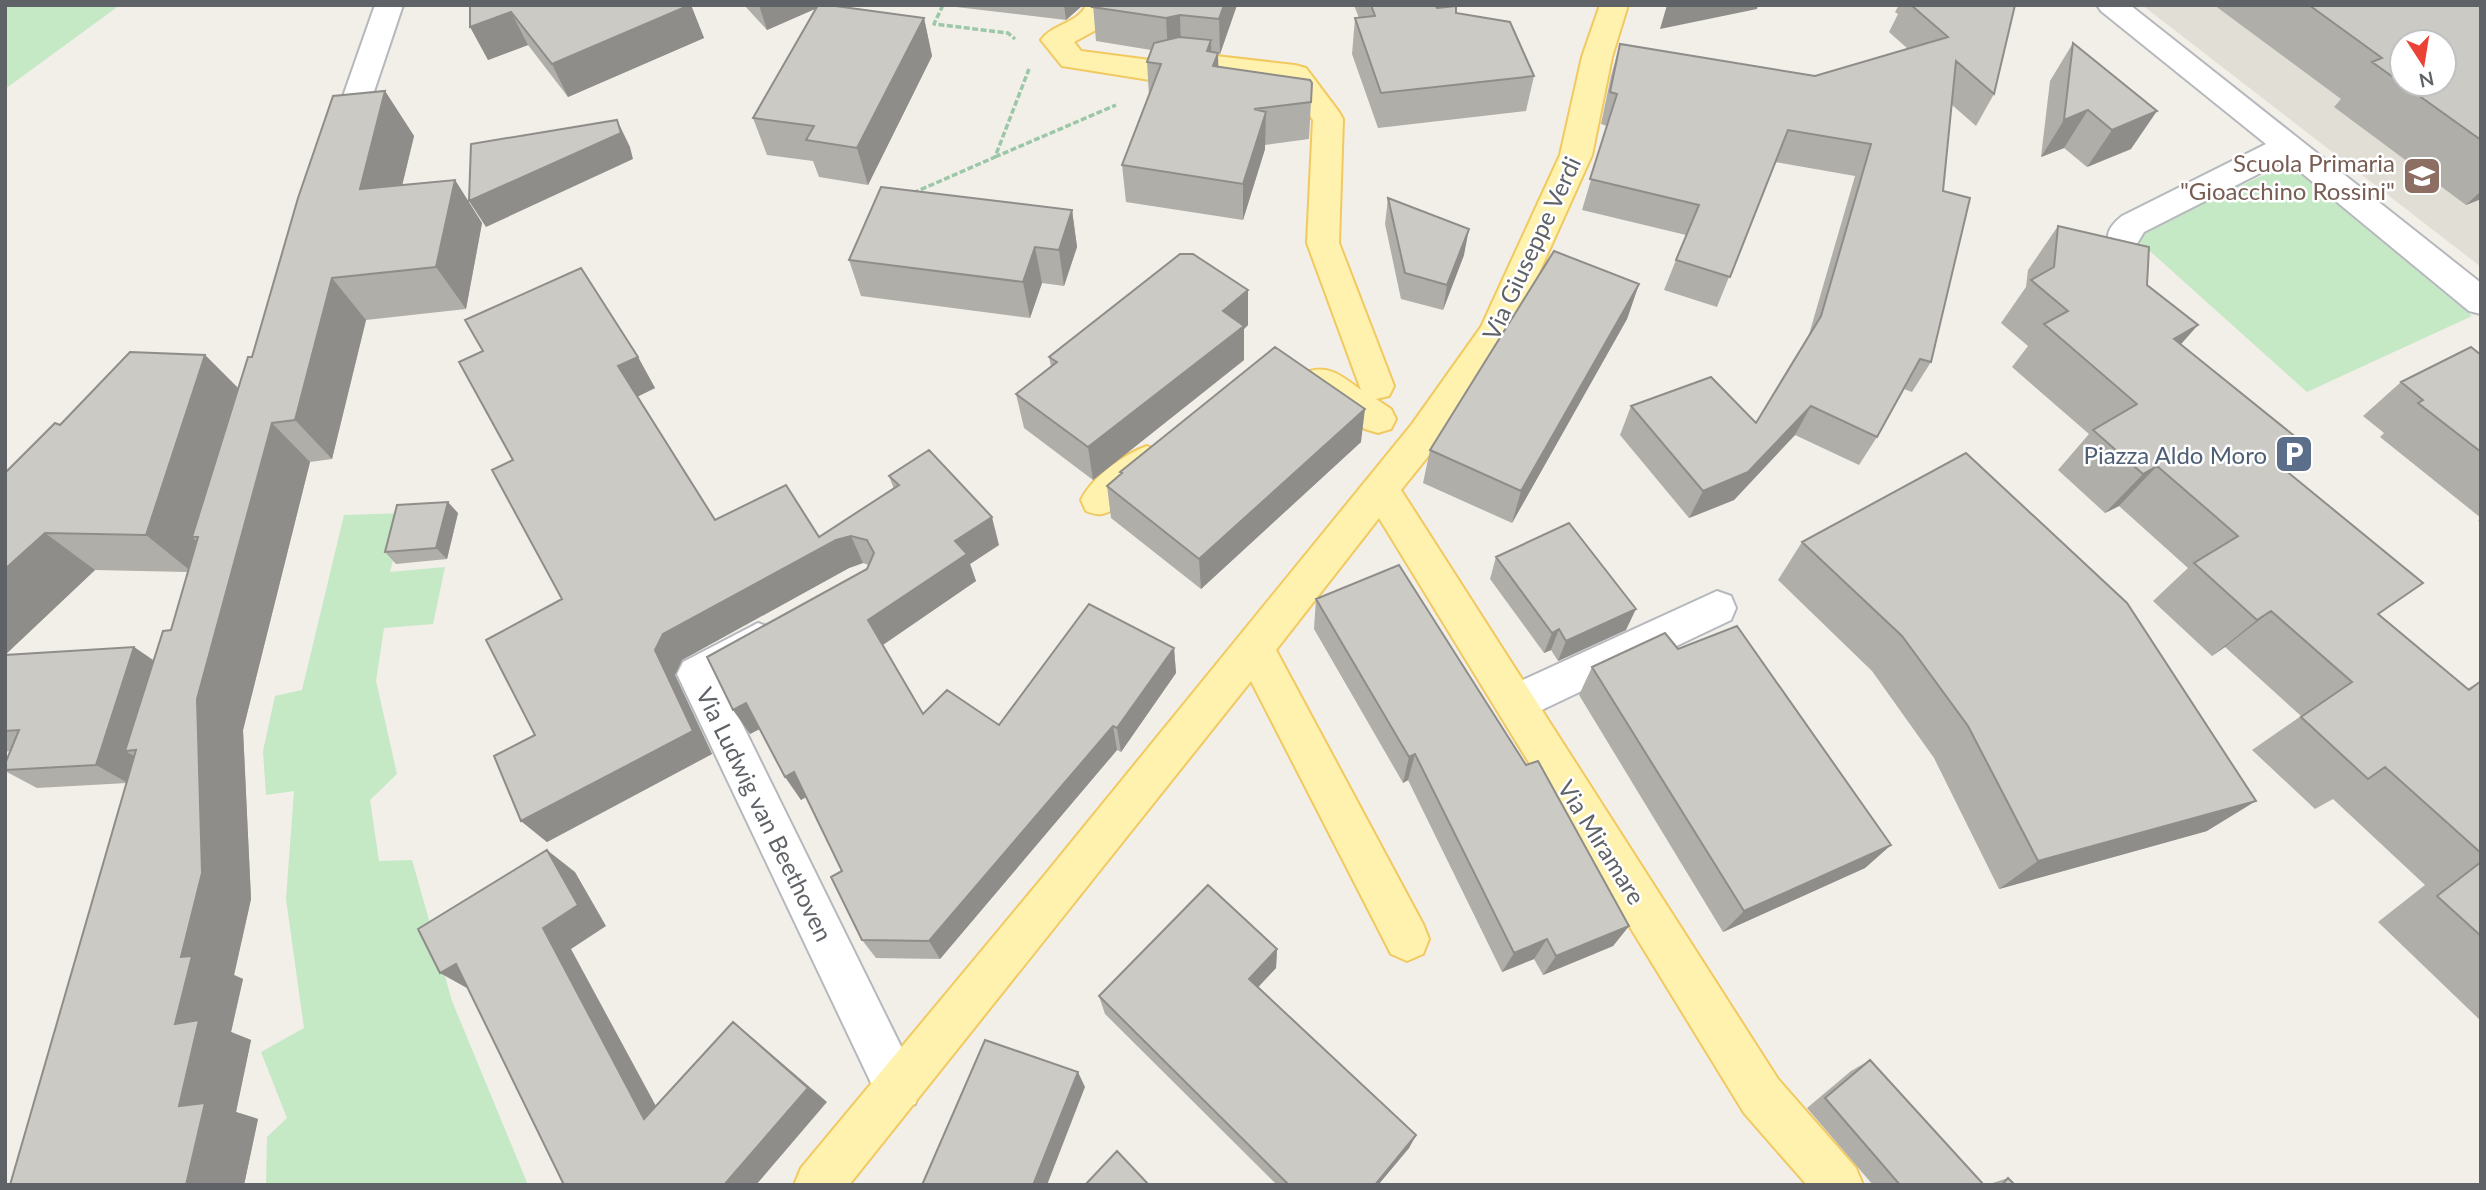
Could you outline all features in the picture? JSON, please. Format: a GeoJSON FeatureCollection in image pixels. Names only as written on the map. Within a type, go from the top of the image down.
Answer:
{"type":"FeatureCollection","features":[{"type":"Feature","properties":{"kind":"main road"},"geometry":{"type":"LineString","coordinates":[[1100,5],[1095,18],[1056,40],[1072,58],[1150,70],[1181,62],[1295,75],[1328,119],[1323,243],[1378,402],[1292,360]]}},
{"type":"Feature","properties":{"kind":"main road","name":"Via Giuseppe Verdi"},"geometry":{"type":"LineString","coordinates":[[818,1185],[1425,434],[1495,333],[1576,155],[1597,57],[1614,5]]}},
{"type":"Feature","properties":{"kind":"main road"},"geometry":{"type":"LineString","coordinates":[[1099,500],[1174,439]]}},
{"type":"Feature","properties":{"kind":"main road","name":"Via Miramare"},"geometry":{"type":"LineString","coordinates":[[1381,489],[1761,1097],[1839,1185]]}},
{"type":"Feature","properties":{"kind":"main road"},"geometry":{"type":"LineString","coordinates":[[1254,647],[1407,939]]}},
{"type":"Feature","properties":{"kind":"street"},"geometry":{"type":"LineString","coordinates":[[333,172],[389,5]]}},
{"type":"Feature","properties":{"kind":"street"},"geometry":{"type":"LineString","coordinates":[[2111,5],[2481,302]]}},
{"type":"Feature","properties":{"kind":"street"},"geometry":{"type":"LineString","coordinates":[[2123,241],[2124,232],[2133,224],[2289,146]]}},
{"type":"Feature","properties":{"kind":"street"},"geometry":{"type":"LineString","coordinates":[[1515,703],[1717,608]]}},
{"type":"Feature","properties":{"kind":"street","name":"Via Ludwig van Beethoven"},"geometry":{"type":"LineString","coordinates":[[792,622],[697,674],[898,1087]]}},
{"type":"Feature","properties":{"kind":"path"},"geometry":{"type":"LineString","coordinates":[[943,5],[934,24],[1008,33],[1018,41]]}},
{"type":"Feature","properties":{"kind":"path"},"geometry":{"type":"LineString","coordinates":[[995,158],[1029,68]]}},
{"type":"Feature","properties":{"kind":"path"},"geometry":{"type":"LineString","coordinates":[[907,195],[1117,105],[1126,106]]}},
{"type":"Feature","properties":{"kind":"shaded area","name":"Scuola Primaria \"Gioacchino Rossini\""},"geometry":{"type":"Polygon","coordinates":[[[2142,5],[2481,5],[2481,267],[2142,5]]]}},
{"type":"Feature","properties":{"kind":"green space"},"geometry":{"type":"Polygon","coordinates":[[[5,5],[120,5],[5,89],[5,5]]]}},
{"type":"Feature","properties":{"kind":"green space"},"geometry":{"type":"Polygon","coordinates":[[[2288,164],[2472,316],[2307,392],[2132,235],[2288,164]]]}},
{"type":"Feature","properties":{"kind":"green space"},"geometry":{"type":"Polygon","coordinates":[[[405,513],[390,572],[445,567],[433,624],[384,628],[376,681],[397,774],[370,800],[379,861],[412,860],[452,1001],[528,1185],[266,1185],[267,1137],[287,1118],[261,1052],[304,1028],[286,899],[294,791],[266,795],[263,751],[275,696],[302,690],[344,515],[405,513]]]}},
{"type":"Feature","properties":{"kind":"building"},"geometry":{"type":"Polygon","coordinates":[[[470,5],[690,5],[552,64],[511,12],[470,27],[470,5]]]}},
{"type":"Feature","properties":{"kind":"building"},"geometry":{"type":"Polygon","coordinates":[[[818,5],[924,18],[857,148],[806,140],[814,126],[753,118],[818,5]]]}},
{"type":"Feature","properties":{"kind":"building"},"geometry":{"type":"Polygon","coordinates":[[[1224,5],[1219,19],[1180,15],[1166,18],[1092,7],[1224,5]]]}},
{"type":"Feature","properties":{"kind":"building"},"geometry":{"type":"Polygon","coordinates":[[[1371,5],[1435,5],[1437,8],[1456,6],[1456,13],[1510,22],[1534,76],[1381,93],[1355,18],[1375,16],[1371,5]]]}},
{"type":"Feature","properties":{"kind":"building"},"geometry":{"type":"Polygon","coordinates":[[[1911,5],[2015,5],[1994,94],[1956,61],[1943,191],[1970,198],[1931,362],[1920,359],[1877,437],[1811,406],[1748,472],[1703,491],[1631,406],[1711,377],[1756,423],[1821,316],[1871,144],[1788,130],[1730,277],[1676,260],[1699,205],[1590,179],[1617,94],[1610,92],[1620,44],[1815,76],[1948,37],[1911,5]]]}},
{"type":"Feature","properties":{"kind":"building"},"geometry":{"type":"Polygon","coordinates":[[[2309,5],[2481,5],[2481,140],[2422,98],[2458,98],[2458,28],[2388,28],[2388,73],[2372,62],[2382,58],[2309,5]]]}},
{"type":"Feature","properties":{"kind":"building"},"geometry":{"type":"Polygon","coordinates":[[[1179,37],[1211,40],[1207,51],[1218,53],[1213,66],[1310,80],[1312,83],[1311,102],[1254,109],[1266,112],[1243,184],[1122,165],[1161,64],[1147,62],[1154,43],[1179,37]]]}},
{"type":"Feature","properties":{"kind":"building"},"geometry":{"type":"Polygon","coordinates":[[[2073,43],[2157,111],[2112,130],[2088,110],[2064,120],[2073,43]]]}},
{"type":"Feature","properties":{"kind":"building"},"geometry":{"type":"Polygon","coordinates":[[[385,91],[360,189],[455,180],[436,267],[332,278],[295,420],[272,423],[197,699],[202,873],[181,957],[192,956],[175,1024],[199,1020],[179,1106],[205,1103],[186,1185],[10,1185],[136,750],[125,751],[163,631],[171,630],[198,537],[192,537],[248,357],[252,357],[298,198],[333,96],[385,91]]]}},
{"type":"Feature","properties":{"kind":"building"},"geometry":{"type":"Polygon","coordinates":[[[617,120],[621,133],[469,201],[471,144],[617,120]]]}},
{"type":"Feature","properties":{"kind":"building"},"geometry":{"type":"Polygon","coordinates":[[[881,187],[1072,210],[1059,250],[1035,247],[1023,282],[849,260],[881,187]]]}},
{"type":"Feature","properties":{"kind":"building"},"geometry":{"type":"Polygon","coordinates":[[[1388,198],[1469,229],[1447,285],[1405,273],[1388,198]]]}},
{"type":"Feature","properties":{"kind":"building"},"geometry":{"type":"Polygon","coordinates":[[[2058,226],[2149,247],[2147,285],[2198,325],[2174,339],[2308,447],[2279,465],[2423,583],[2378,614],[2469,690],[2481,681],[2481,853],[2385,767],[2368,779],[2301,717],[2352,682],[2271,611],[2257,620],[2194,563],[2238,536],[2157,466],[2143,474],[2093,430],[2137,404],[2044,324],[2068,311],[2031,280],[2054,267],[2058,226]]]}},
{"type":"Feature","properties":{"kind":"building"},"geometry":{"type":"Polygon","coordinates":[[[1554,251],[1639,284],[1521,491],[1430,450],[1554,251]]]}},
{"type":"Feature","properties":{"kind":"building"},"geometry":{"type":"Polygon","coordinates":[[[1180,254],[1193,254],[1248,290],[1223,311],[1244,326],[1088,447],[1016,394],[1057,362],[1049,357],[1180,254]]]}},
{"type":"Feature","properties":{"kind":"building"},"geometry":{"type":"Polygon","coordinates":[[[581,268],[638,357],[618,366],[715,520],[786,485],[819,537],[899,485],[889,476],[929,450],[992,517],[955,541],[967,554],[868,620],[923,714],[947,690],[999,725],[1089,604],[1174,648],[1117,728],[1113,726],[929,941],[862,940],[831,877],[842,871],[794,772],[785,777],[746,703],[733,710],[707,657],[867,569],[874,553],[867,540],[851,536],[836,540],[663,634],[655,650],[693,731],[521,821],[494,756],[535,735],[486,640],[562,599],[492,470],[513,460],[459,362],[483,351],[465,320],[581,268]]]}},
{"type":"Feature","properties":{"kind":"building"},"geometry":{"type":"Polygon","coordinates":[[[1275,347],[1365,409],[1199,559],[1107,486],[1122,473],[1120,472],[1275,347]]]}},
{"type":"Feature","properties":{"kind":"building"},"geometry":{"type":"Polygon","coordinates":[[[2471,347],[2481,355],[2481,452],[2418,403],[2423,400],[2401,382],[2471,347]]]}},
{"type":"Feature","properties":{"kind":"building"},"geometry":{"type":"Polygon","coordinates":[[[130,352],[205,355],[146,535],[45,533],[5,569],[5,473],[55,423],[60,425],[130,352]]]}},
{"type":"Feature","properties":{"kind":"building"},"geometry":{"type":"Polygon","coordinates":[[[1966,453],[2127,603],[2256,801],[2038,861],[1968,726],[1902,636],[1802,542],[1966,453]]]}},
{"type":"Feature","properties":{"kind":"building"},"geometry":{"type":"Polygon","coordinates":[[[448,502],[436,548],[385,552],[397,505],[448,502]]]}},
{"type":"Feature","properties":{"kind":"building"},"geometry":{"type":"Polygon","coordinates":[[[1569,523],[1636,609],[1566,641],[1559,629],[1552,633],[1496,557],[1569,523]]]}},
{"type":"Feature","properties":{"kind":"building"},"geometry":{"type":"Polygon","coordinates":[[[1399,565],[1526,765],[1538,761],[1629,926],[1556,956],[1547,939],[1514,953],[1415,754],[1409,757],[1316,599],[1399,565]]]}},
{"type":"Feature","properties":{"kind":"building"},"geometry":{"type":"Polygon","coordinates":[[[1737,626],[1891,845],[1744,911],[1592,667],[1665,633],[1678,649],[1737,626]]]}},
{"type":"Feature","properties":{"kind":"building"},"geometry":{"type":"Polygon","coordinates":[[[134,647],[96,765],[5,770],[19,730],[5,731],[5,655],[134,647]]]}},
{"type":"Feature","properties":{"kind":"building"},"geometry":{"type":"Polygon","coordinates":[[[547,850],[578,905],[543,928],[644,1119],[733,1022],[808,1088],[724,1185],[564,1185],[456,964],[440,973],[418,929],[547,850]]]}},
{"type":"Feature","properties":{"kind":"building"},"geometry":{"type":"Polygon","coordinates":[[[2481,862],[2481,936],[2437,896],[2481,862]]]}},
{"type":"Feature","properties":{"kind":"building"},"geometry":{"type":"Polygon","coordinates":[[[1208,885],[1277,949],[1249,979],[1416,1135],[1375,1185],[1289,1185],[1099,996],[1208,885]]]}},
{"type":"Feature","properties":{"kind":"building"},"geometry":{"type":"Polygon","coordinates":[[[985,1040],[1078,1072],[1033,1185],[922,1185],[985,1040]]]}},
{"type":"Feature","properties":{"kind":"building"},"geometry":{"type":"Polygon","coordinates":[[[1870,1060],[1984,1185],[1900,1185],[1825,1098],[1870,1060]]]}},
{"type":"Feature","properties":{"kind":"building"},"geometry":{"type":"Polygon","coordinates":[[[1117,1151],[1149,1185],[1085,1185],[1117,1151]]]}},
{"type":"Feature","properties":{"kind":"building"},"geometry":{"type":"Polygon","coordinates":[[[2008,1178],[2015,1185],[2002,1185],[2008,1178]]]}},
{"type":"Feature","properties":{"kind":"place","name":"Scuola Primaria \"Gioacchino Rossini\""},"geometry":{"type":"Point","coordinates":[2422,176]}},
{"type":"Feature","properties":{"kind":"place","name":"Piazza Aldo Moro"},"geometry":{"type":"Point","coordinates":[2294,454]}}]}
